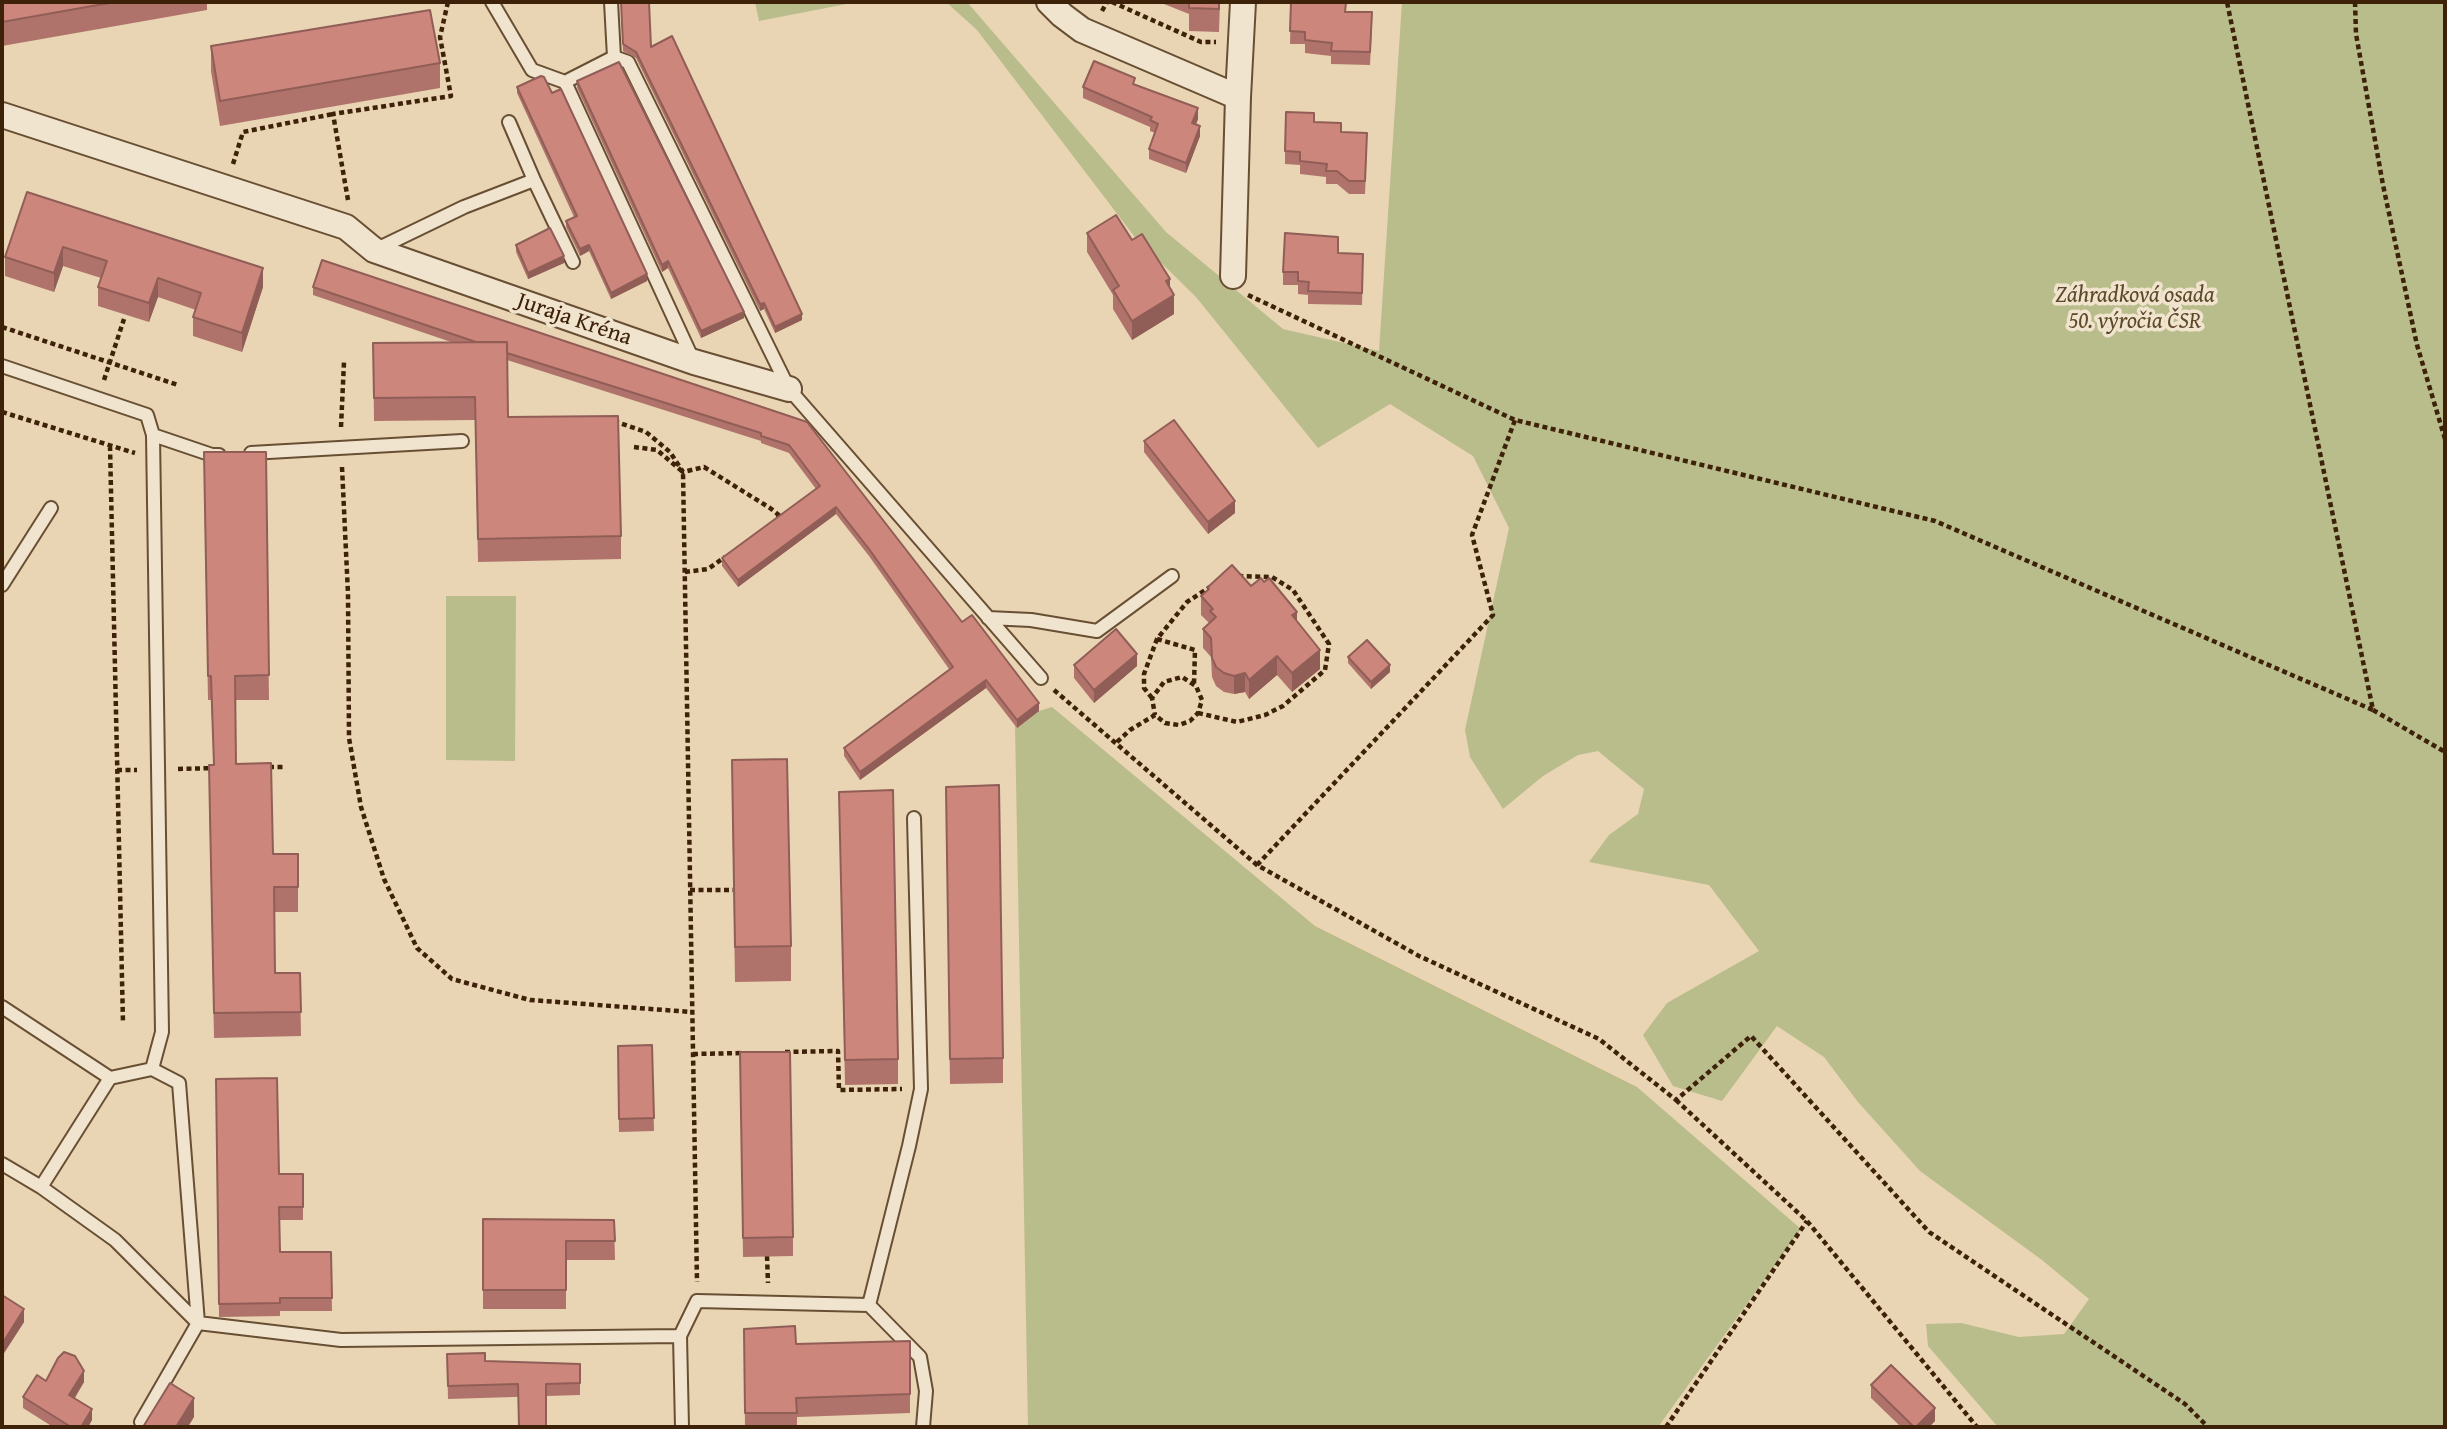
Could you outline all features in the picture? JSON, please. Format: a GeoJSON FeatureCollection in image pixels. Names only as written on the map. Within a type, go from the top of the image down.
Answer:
{"type":"FeatureCollection","features":[{"type":"Feature","properties":{"kind":"street"},"geometry":{"type":"LineString","coordinates":[[1049,2],[1082,30],[1238,97]]}},
{"type":"Feature","properties":{"kind":"street"},"geometry":{"type":"LineString","coordinates":[[1233,276],[1243,2]]}},
{"type":"Feature","properties":{"kind":"street","name":"Juraja Kréna"},"geometry":{"type":"LineString","coordinates":[[2,115],[346,227],[373,250],[694,362],[789,389]]}},
{"type":"Feature","properties":{"kind":"lane"},"geometry":{"type":"LineString","coordinates":[[492,2],[532,70],[565,82],[694,362]]}},
{"type":"Feature","properties":{"kind":"lane"},"geometry":{"type":"LineString","coordinates":[[611,2],[614,57]]}},
{"type":"Feature","properties":{"kind":"lane"},"geometry":{"type":"LineString","coordinates":[[565,82],[614,57],[628,62],[789,389],[1041,678]]}},
{"type":"Feature","properties":{"kind":"lane"},"geometry":{"type":"LineString","coordinates":[[509,122],[573,262]]}},
{"type":"Feature","properties":{"kind":"lane"},"geometry":{"type":"LineString","coordinates":[[373,250],[464,207],[534,180]]}},
{"type":"Feature","properties":{"kind":"lane"},"geometry":{"type":"LineString","coordinates":[[2,366],[147,415],[153,435],[162,1032],[152,1069]]}},
{"type":"Feature","properties":{"kind":"lane"},"geometry":{"type":"LineString","coordinates":[[153,435],[212,455],[462,441]]}},
{"type":"Feature","properties":{"kind":"lane"},"geometry":{"type":"LineString","coordinates":[[2,585],[51,508]]}},
{"type":"Feature","properties":{"kind":"lane"},"geometry":{"type":"LineString","coordinates":[[988,618],[1031,620],[1097,631],[1172,576]]}},
{"type":"Feature","properties":{"kind":"lane"},"geometry":{"type":"LineString","coordinates":[[869,1305],[921,1088],[914,818]]}},
{"type":"Feature","properties":{"kind":"lane"},"geometry":{"type":"LineString","coordinates":[[2,1007],[110,1078],[152,1069],[179,1083],[198,1323],[141,1422]]}},
{"type":"Feature","properties":{"kind":"lane"},"geometry":{"type":"LineString","coordinates":[[41,1187],[110,1078]]}},
{"type":"Feature","properties":{"kind":"lane"},"geometry":{"type":"LineString","coordinates":[[2,1164],[41,1187],[115,1240],[198,1323],[341,1340],[680,1336]]}},
{"type":"Feature","properties":{"kind":"lane"},"geometry":{"type":"LineString","coordinates":[[682,1427],[680,1336],[697,1301],[869,1305],[920,1357],[926,1391],[923,1427]]}},
{"type":"Feature","properties":{"kind":"path"},"geometry":{"type":"LineString","coordinates":[[232,164],[243,132],[333,114],[452,96],[440,37],[448,2]]}},
{"type":"Feature","properties":{"kind":"path"},"geometry":{"type":"LineString","coordinates":[[1112,2],[1201,42],[1241,45]]}},
{"type":"Feature","properties":{"kind":"path"},"geometry":{"type":"LineString","coordinates":[[2227,2],[2373,710]]}},
{"type":"Feature","properties":{"kind":"path"},"geometry":{"type":"LineString","coordinates":[[2356,2],[2356,34],[2383,185],[2417,345],[2445,439]]}},
{"type":"Feature","properties":{"kind":"path"},"geometry":{"type":"LineString","coordinates":[[333,114],[348,202]]}},
{"type":"Feature","properties":{"kind":"path"},"geometry":{"type":"LineString","coordinates":[[1233,276],[1245,294],[1515,420],[1935,521],[2373,710],[2445,752]]}},
{"type":"Feature","properties":{"kind":"path"},"geometry":{"type":"LineString","coordinates":[[98,398],[124,319]]}},
{"type":"Feature","properties":{"kind":"path"},"geometry":{"type":"LineString","coordinates":[[2,327],[178,385]]}},
{"type":"Feature","properties":{"kind":"path"},"geometry":{"type":"LineString","coordinates":[[344,362],[340,448],[344,481],[348,594],[349,738],[361,807],[380,867],[417,948],[452,979],[530,1000],[692,1012]]}},
{"type":"Feature","properties":{"kind":"path"},"geometry":{"type":"LineString","coordinates":[[2,412],[153,459]]}},
{"type":"Feature","properties":{"kind":"path"},"geometry":{"type":"LineString","coordinates":[[603,419],[622,422],[646,432],[670,452],[683,472],[697,1301]]}},
{"type":"Feature","properties":{"kind":"path"},"geometry":{"type":"LineString","coordinates":[[1257,865],[1493,615],[1472,535],[1515,420]]}},
{"type":"Feature","properties":{"kind":"path"},"geometry":{"type":"LineString","coordinates":[[110,446],[123,1023]]}},
{"type":"Feature","properties":{"kind":"path"},"geometry":{"type":"LineString","coordinates":[[634,447],[657,450],[683,472]]}},
{"type":"Feature","properties":{"kind":"path"},"geometry":{"type":"LineString","coordinates":[[683,472],[704,467],[780,516],[769,524]]}},
{"type":"Feature","properties":{"kind":"path"},"geometry":{"type":"LineString","coordinates":[[685,572],[709,569],[729,554]]}},
{"type":"Feature","properties":{"kind":"path"},"geometry":{"type":"LineString","coordinates":[[1198,713],[1237,722],[1265,715],[1283,706],[1325,670],[1329,644],[1293,590],[1272,577],[1228,576]]}},
{"type":"Feature","properties":{"kind":"path"},"geometry":{"type":"LineString","coordinates":[[1157,639],[1195,650],[1194,684],[1202,699],[1198,713],[1190,721],[1179,725],[1165,723],[1155,715],[1152,698],[1144,688],[1144,674],[1157,639],[1187,602],[1218,582]]}},
{"type":"Feature","properties":{"kind":"path"},"geometry":{"type":"LineString","coordinates":[[1152,698],[1164,682],[1182,677],[1194,684]]}},
{"type":"Feature","properties":{"kind":"path"},"geometry":{"type":"LineString","coordinates":[[1041,678],[1257,865],[1419,956],[1599,1039],[1676,1100],[1807,1221],[1978,1427]]}},
{"type":"Feature","properties":{"kind":"path"},"geometry":{"type":"LineString","coordinates":[[1117,742],[1130,730],[1155,715]]}},
{"type":"Feature","properties":{"kind":"path"},"geometry":{"type":"LineString","coordinates":[[256,767],[284,766]]}},
{"type":"Feature","properties":{"kind":"path"},"geometry":{"type":"LineString","coordinates":[[117,770],[228,768]]}},
{"type":"Feature","properties":{"kind":"path"},"geometry":{"type":"LineString","coordinates":[[690,890],[733,890]]}},
{"type":"Feature","properties":{"kind":"path"},"geometry":{"type":"LineString","coordinates":[[1676,1100],[1751,1037],[1929,1232],[2185,1404],[2208,1427]]}},
{"type":"Feature","properties":{"kind":"path"},"geometry":{"type":"LineString","coordinates":[[772,1052],[838,1051],[839,1090],[921,1088]]}},
{"type":"Feature","properties":{"kind":"path"},"geometry":{"type":"LineString","coordinates":[[693,1054],[746,1053]]}},
{"type":"Feature","properties":{"kind":"path"},"geometry":{"type":"LineString","coordinates":[[1667,1427],[1807,1221]]}},
{"type":"Feature","properties":{"kind":"green space"},"geometry":{"type":"Polygon","coordinates":[[[755,2],[857,2],[759,21],[755,2]]]}},
{"type":"Feature","properties":{"kind":"green space","name":"Záhradková osada 50. výročia ČSR"},"geometry":{"type":"Polygon","coordinates":[[[946,2],[967,2],[1166,232],[1283,329],[1379,351],[1402,2],[2445,2],[2445,1427],[1998,1427],[1928,1346],[1926,1324],[1961,1323],[2019,1337],[2064,1334],[2089,1299],[2042,1260],[1920,1171],[1858,1102],[1824,1057],[1777,1026],[1722,1101],[1673,1086],[1643,1035],[1667,1003],[1759,951],[1709,885],[1589,862],[1609,835],[1638,814],[1644,789],[1598,751],[1578,755],[1543,776],[1503,809],[1470,757],[1465,730],[1509,528],[1473,456],[1390,404],[1318,448],[1196,297],[1134,236],[977,30],[946,2]]]}},
{"type":"Feature","properties":{"kind":"green space"},"geometry":{"type":"Polygon","coordinates":[[[446,596],[516,596],[515,761],[446,760],[446,596]]]}},
{"type":"Feature","properties":{"kind":"green space"},"geometry":{"type":"Polygon","coordinates":[[[1052,707],[1315,926],[1637,1087],[1801,1229],[1658,1427],[1028,1427],[1015,725],[1017,728],[1039,711],[1052,707]]]}},
{"type":"Feature","properties":{"kind":"building"},"geometry":{"type":"Polygon","coordinates":[[[2,2],[115,2],[2,22],[2,2]]]}},
{"type":"Feature","properties":{"kind":"building"},"geometry":{"type":"Polygon","coordinates":[[[621,2],[649,2],[651,47],[672,36],[802,314],[775,327],[764,303],[760,304],[636,52],[623,44],[621,2]]]}},
{"type":"Feature","properties":{"kind":"building"},"geometry":{"type":"Polygon","coordinates":[[[1189,2],[1219,2],[1219,9],[1189,8],[1189,2]]]}},
{"type":"Feature","properties":{"kind":"building"},"geometry":{"type":"Polygon","coordinates":[[[1291,2],[1346,3],[1345,12],[1372,12],[1370,52],[1331,51],[1332,43],[1305,40],[1305,32],[1290,31],[1291,2]]]}},
{"type":"Feature","properties":{"kind":"building"},"geometry":{"type":"Polygon","coordinates":[[[430,10],[440,63],[220,101],[211,46],[430,10]]]}},
{"type":"Feature","properties":{"kind":"building"},"geometry":{"type":"Polygon","coordinates":[[[1094,61],[1135,78],[1133,84],[1198,108],[1192,123],[1200,126],[1186,163],[1149,149],[1158,124],[1150,120],[1152,117],[1083,87],[1094,61]]]}},
{"type":"Feature","properties":{"kind":"building"},"geometry":{"type":"Polygon","coordinates":[[[619,62],[744,312],[701,331],[668,261],[662,265],[577,81],[619,62]]]}},
{"type":"Feature","properties":{"kind":"building"},"geometry":{"type":"Polygon","coordinates":[[[541,76],[552,93],[561,89],[647,274],[611,293],[589,245],[580,249],[566,221],[577,216],[517,87],[541,76]]]}},
{"type":"Feature","properties":{"kind":"building"},"geometry":{"type":"Polygon","coordinates":[[[1286,112],[1314,113],[1314,122],[1341,123],[1341,132],[1367,133],[1365,181],[1349,181],[1337,171],[1326,171],[1327,164],[1300,161],[1300,152],[1285,151],[1286,112]]]}},
{"type":"Feature","properties":{"kind":"building"},"geometry":{"type":"Polygon","coordinates":[[[27,192],[263,268],[242,333],[193,317],[201,293],[158,278],[149,303],[98,287],[107,261],[63,247],[54,273],[5,257],[27,192]]]}},
{"type":"Feature","properties":{"kind":"building"},"geometry":{"type":"Polygon","coordinates":[[[1116,215],[1132,240],[1142,234],[1170,279],[1166,281],[1174,295],[1132,321],[1113,290],[1119,286],[1087,233],[1116,215]]]}},
{"type":"Feature","properties":{"kind":"building"},"geometry":{"type":"Polygon","coordinates":[[[550,228],[564,256],[528,273],[516,245],[550,228]]]}},
{"type":"Feature","properties":{"kind":"building"},"geometry":{"type":"Polygon","coordinates":[[[1285,233],[1338,237],[1338,253],[1363,254],[1362,293],[1308,291],[1309,282],[1298,281],[1298,272],[1283,272],[1285,233]]]}},
{"type":"Feature","properties":{"kind":"building"},"geometry":{"type":"Polygon","coordinates":[[[322,260],[807,422],[962,622],[972,615],[1039,703],[1017,720],[986,680],[860,772],[844,748],[953,667],[836,507],[738,580],[722,558],[820,486],[789,445],[761,436],[761,433],[507,353],[507,342],[476,342],[313,287],[322,260]]]}},
{"type":"Feature","properties":{"kind":"building"},"geometry":{"type":"Polygon","coordinates":[[[507,342],[508,417],[618,416],[621,536],[478,539],[475,397],[374,398],[373,343],[507,342]]]}},
{"type":"Feature","properties":{"kind":"building"},"geometry":{"type":"Polygon","coordinates":[[[1174,420],[1235,501],[1208,522],[1144,441],[1174,420]]]}},
{"type":"Feature","properties":{"kind":"building"},"geometry":{"type":"Polygon","coordinates":[[[204,452],[266,452],[269,675],[235,676],[236,764],[271,763],[273,854],[298,854],[298,887],[274,887],[275,973],[300,973],[301,1012],[214,1013],[209,765],[214,765],[211,676],[208,676],[204,452]]]}},
{"type":"Feature","properties":{"kind":"building"},"geometry":{"type":"Polygon","coordinates":[[[1232,565],[1251,586],[1261,578],[1264,582],[1269,578],[1297,612],[1292,615],[1320,650],[1292,673],[1277,656],[1249,680],[1245,673],[1234,676],[1216,667],[1212,658],[1211,638],[1203,629],[1216,617],[1210,611],[1213,609],[1201,596],[1232,565]]]}},
{"type":"Feature","properties":{"kind":"building"},"geometry":{"type":"Polygon","coordinates":[[[1116,629],[1137,654],[1094,690],[1074,665],[1116,629]]]}},
{"type":"Feature","properties":{"kind":"building"},"geometry":{"type":"Polygon","coordinates":[[[1367,640],[1390,665],[1371,682],[1348,657],[1367,640]]]}},
{"type":"Feature","properties":{"kind":"building"},"geometry":{"type":"Polygon","coordinates":[[[787,759],[791,946],[735,947],[732,760],[787,759]]]}},
{"type":"Feature","properties":{"kind":"building"},"geometry":{"type":"Polygon","coordinates":[[[999,785],[1003,1058],[950,1059],[946,787],[999,785]]]}},
{"type":"Feature","properties":{"kind":"building"},"geometry":{"type":"Polygon","coordinates":[[[893,790],[898,1059],[845,1060],[839,792],[893,790]]]}},
{"type":"Feature","properties":{"kind":"building"},"geometry":{"type":"Polygon","coordinates":[[[652,1045],[654,1118],[619,1119],[618,1046],[652,1045]]]}},
{"type":"Feature","properties":{"kind":"building"},"geometry":{"type":"Polygon","coordinates":[[[740,1052],[790,1052],[793,1237],[743,1238],[740,1052]]]}},
{"type":"Feature","properties":{"kind":"building"},"geometry":{"type":"Polygon","coordinates":[[[277,1078],[279,1174],[303,1174],[303,1207],[279,1207],[280,1252],[331,1252],[332,1298],[280,1298],[280,1303],[219,1304],[216,1079],[277,1078]]]}},
{"type":"Feature","properties":{"kind":"building"},"geometry":{"type":"Polygon","coordinates":[[[483,1219],[614,1220],[615,1241],[566,1241],[566,1290],[483,1290],[483,1219]]]}},
{"type":"Feature","properties":{"kind":"building"},"geometry":{"type":"Polygon","coordinates":[[[2,1295],[24,1309],[4,1341],[2,1339],[2,1295]]]}},
{"type":"Feature","properties":{"kind":"building"},"geometry":{"type":"Polygon","coordinates":[[[795,1326],[796,1344],[910,1341],[910,1394],[796,1398],[797,1413],[745,1413],[744,1329],[795,1326]]]}},
{"type":"Feature","properties":{"kind":"building"},"geometry":{"type":"Polygon","coordinates":[[[64,1352],[75,1356],[84,1371],[69,1395],[92,1409],[81,1427],[71,1427],[23,1397],[37,1375],[46,1381],[64,1352]]]}},
{"type":"Feature","properties":{"kind":"building"},"geometry":{"type":"Polygon","coordinates":[[[485,1353],[485,1361],[580,1364],[580,1383],[546,1384],[546,1427],[519,1427],[518,1384],[448,1386],[447,1354],[485,1353]]]}},
{"type":"Feature","properties":{"kind":"building"},"geometry":{"type":"Polygon","coordinates":[[[1891,1365],[1935,1408],[1916,1427],[1871,1385],[1891,1365]]]}},
{"type":"Feature","properties":{"kind":"building"},"geometry":{"type":"Polygon","coordinates":[[[170,1383],[194,1398],[176,1427],[143,1427],[170,1383]]]}}]}
